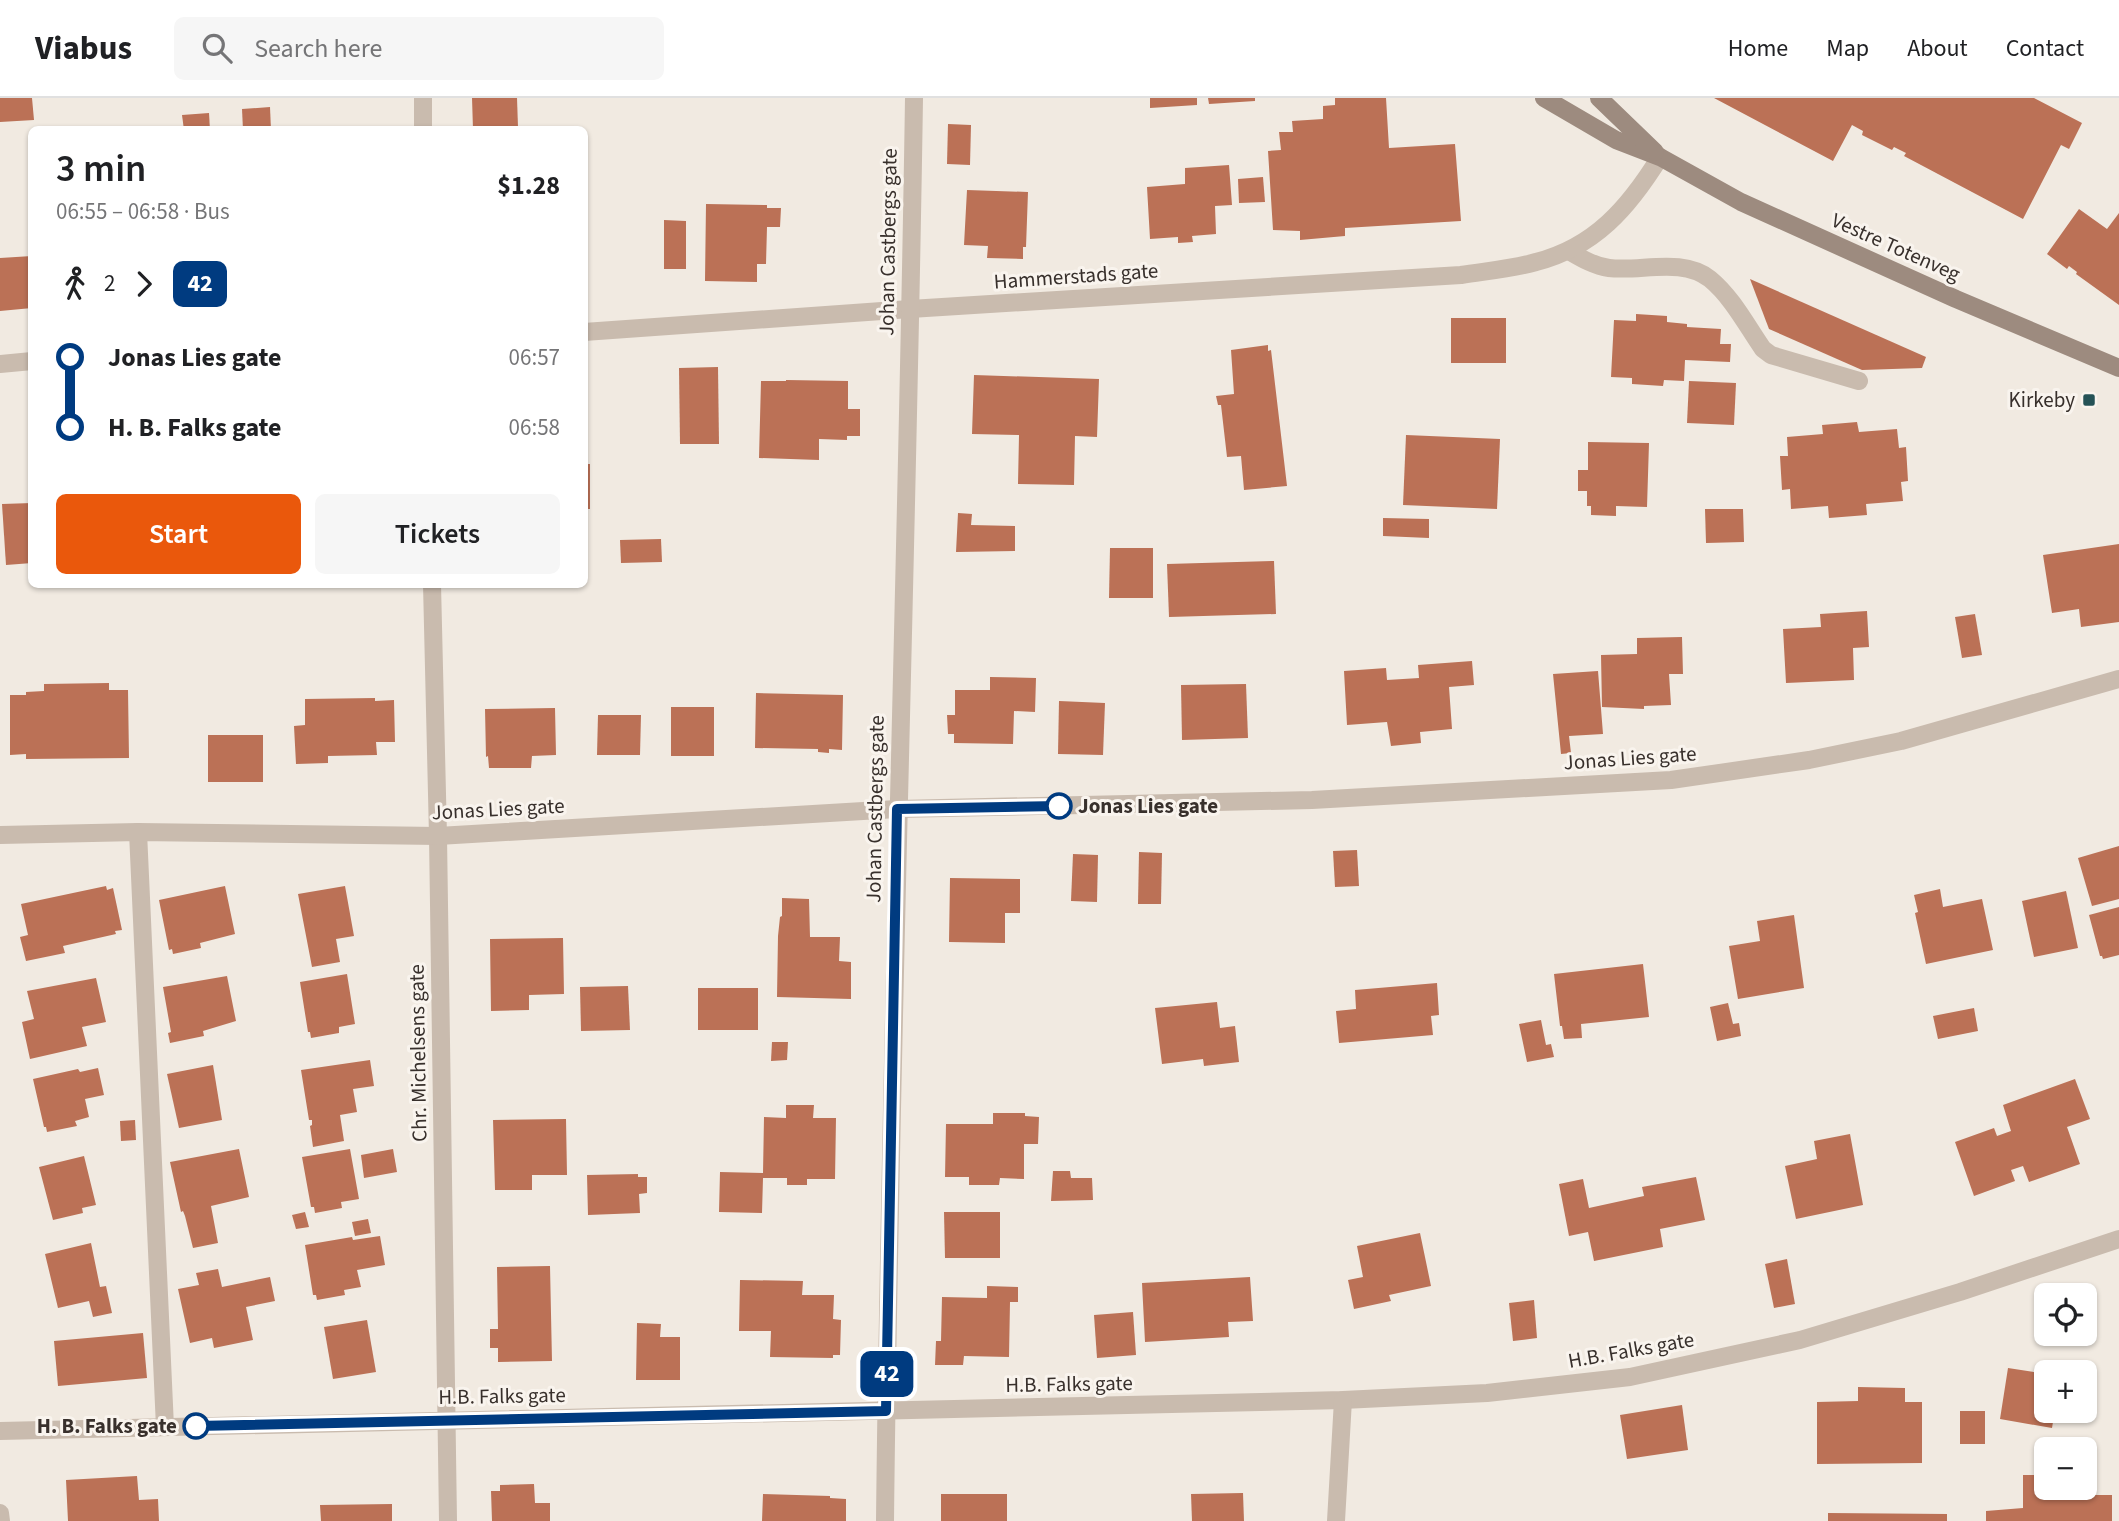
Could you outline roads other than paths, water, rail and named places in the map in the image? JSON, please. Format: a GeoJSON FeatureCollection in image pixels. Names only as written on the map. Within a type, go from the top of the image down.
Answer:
{"type":"FeatureCollection","features":[{"type":"Feature","properties":{"kind":"main road","name":"Vestre Totenveg"},"geometry":{"type":"LineString","coordinates":[[1544,98],[1616,141],[1660,157],[1752,208],[2119,368]]}},
{"type":"Feature","properties":{"kind":"main road","name":"Vestre Totenveg"},"geometry":{"type":"LineString","coordinates":[[1599,98],[1660,157]]}},
{"type":"Feature","properties":{"kind":"street"},"geometry":{"type":"LineString","coordinates":[[423,98],[423,126]]}},
{"type":"Feature","properties":{"kind":"street","name":"Johan Castbergs gate"},"geometry":{"type":"LineString","coordinates":[[885,1521],[897,809],[914,98]]}},
{"type":"Feature","properties":{"kind":"street","name":"Hammerstads gate"},"geometry":{"type":"LineString","coordinates":[[588,332],[1449,276],[1534,263],[1569,251],[1618,216],[1640,190],[1660,157]]}},
{"type":"Feature","properties":{"kind":"street"},"geometry":{"type":"LineString","coordinates":[[1569,251],[1583,260],[1607,268],[1681,267],[1709,278],[1763,349],[1771,355],[1858,382]]}},
{"type":"Feature","properties":{"kind":"street"},"geometry":{"type":"LineString","coordinates":[[0,364],[28,360]]}},
{"type":"Feature","properties":{"kind":"street","name":"Chr. Michelsens gate"},"geometry":{"type":"LineString","coordinates":[[432,588],[448,1521]]}},
{"type":"Feature","properties":{"kind":"street","name":"Jonas Lies gate"},"geometry":{"type":"LineString","coordinates":[[0,835],[138,832],[438,836],[897,809],[1312,800],[1686,778],[1809,760],[1901,741],[2119,679]]}},
{"type":"Feature","properties":{"kind":"street"},"geometry":{"type":"LineString","coordinates":[[138,832],[165,1427]]}},
{"type":"Feature","properties":{"kind":"street","name":"H.B. Falks gate"},"geometry":{"type":"LineString","coordinates":[[0,1431],[1343,1400],[1487,1393],[1630,1377],[1800,1340],[1961,1292],[2119,1239]]}},
{"type":"Feature","properties":{"kind":"street"},"geometry":{"type":"LineString","coordinates":[[1336,1521],[1343,1400]]}},
{"type":"Feature","properties":{"kind":"street"},"geometry":{"type":"LineString","coordinates":[[0,1513],[1,1521]]}},
{"type":"Feature","properties":{"kind":"place","name":"Kirkeby"},"geometry":{"type":"Point","coordinates":[2089,400]}},
{"type":"Feature","properties":{"kind":"place","name":"Jonas Lies gate"},"geometry":{"type":"Point","coordinates":[1059,806]}},
{"type":"Feature","properties":{"kind":"place","name":"H. B. Falks gate"},"geometry":{"type":"Point","coordinates":[196,1426]}}]}
